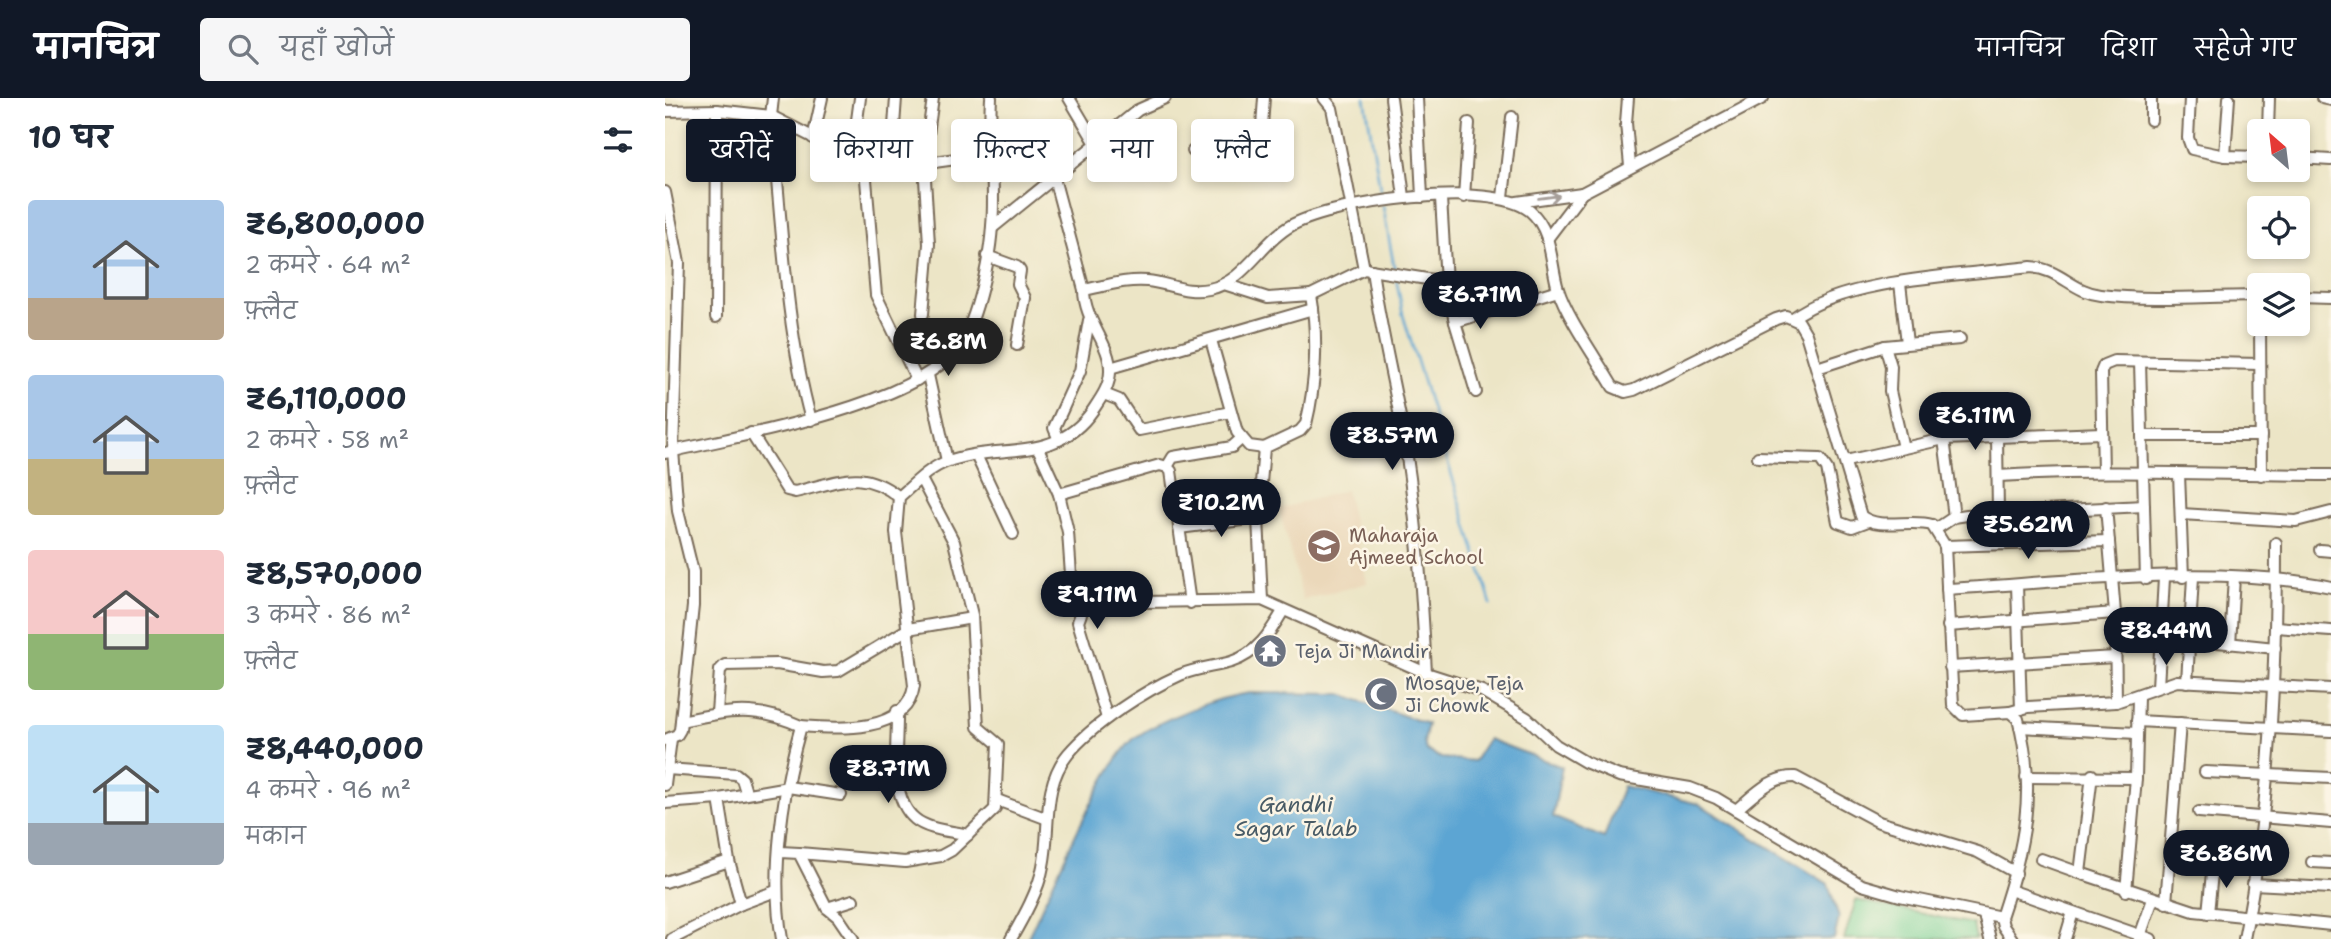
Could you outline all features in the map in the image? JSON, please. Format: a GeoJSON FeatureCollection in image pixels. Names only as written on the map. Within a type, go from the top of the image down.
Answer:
{"type":"FeatureCollection","features":[{"type":"Feature","properties":{"kind":"street"},"geometry":{"type":"LineString","coordinates":[[670,111],[676,98]]}},
{"type":"Feature","properties":{"kind":"street"},"geometry":{"type":"LineString","coordinates":[[773,98],[771,116],[789,312],[800,380],[811,420]]}},
{"type":"Feature","properties":{"kind":"street"},"geometry":{"type":"LineString","coordinates":[[818,119],[822,98]]}},
{"type":"Feature","properties":{"kind":"street"},"geometry":{"type":"LineString","coordinates":[[857,119],[860,98]]}},
{"type":"Feature","properties":{"kind":"street"},"geometry":{"type":"LineString","coordinates":[[894,119],[896,98]]}},
{"type":"Feature","properties":{"kind":"street"},"geometry":{"type":"LineString","coordinates":[[930,119],[933,98]]}},
{"type":"Feature","properties":{"kind":"street"},"geometry":{"type":"LineString","coordinates":[[991,98],[992,119]]}},
{"type":"Feature","properties":{"kind":"street"},"geometry":{"type":"LineString","coordinates":[[1069,98],[1087,128]]}},
{"type":"Feature","properties":{"kind":"street"},"geometry":{"type":"LineString","coordinates":[[1125,119],[1137,110],[1165,98]]}},
{"type":"Feature","properties":{"kind":"street"},"geometry":{"type":"LineString","coordinates":[[1262,119],[1264,98]]}},
{"type":"Feature","properties":{"kind":"street"},"geometry":{"type":"LineString","coordinates":[[1324,98],[1332,108],[1404,439],[1421,584],[1426,673]]}},
{"type":"Feature","properties":{"kind":"street"},"geometry":{"type":"LineString","coordinates":[[1391,98],[1401,198]]}},
{"type":"Feature","properties":{"kind":"street"},"geometry":{"type":"LineString","coordinates":[[1417,98],[1422,198]]}},
{"type":"Feature","properties":{"kind":"street"},"geometry":{"type":"LineString","coordinates":[[1628,98],[1626,123],[1630,166]]}},
{"type":"Feature","properties":{"kind":"street"},"geometry":{"type":"LineString","coordinates":[[1517,202],[1582,193],[1763,98]]}},
{"type":"Feature","properties":{"kind":"street"},"geometry":{"type":"LineString","coordinates":[[2151,98],[2151,120]]}},
{"type":"Feature","properties":{"kind":"street"},"geometry":{"type":"LineString","coordinates":[[2190,98],[2188,138],[2192,149],[2225,156],[2247,157]]}},
{"type":"Feature","properties":{"kind":"street"},"geometry":{"type":"LineString","coordinates":[[2225,156],[2229,98]]}},
{"type":"Feature","properties":{"kind":"street"},"geometry":{"type":"LineString","coordinates":[[2268,119],[2269,98]]}},
{"type":"Feature","properties":{"kind":"street"},"geometry":{"type":"LineString","coordinates":[[2322,98],[2331,100]]}},
{"type":"Feature","properties":{"kind":"street"},"geometry":{"type":"LineString","coordinates":[[670,111],[713,106],[771,116],[810,136]]}},
{"type":"Feature","properties":{"kind":"street"},"geometry":{"type":"LineString","coordinates":[[713,106],[716,317]]}},
{"type":"Feature","properties":{"kind":"street"},"geometry":{"type":"LineString","coordinates":[[1503,197],[1512,117]]}},
{"type":"Feature","properties":{"kind":"street"},"geometry":{"type":"LineString","coordinates":[[1464,197],[1469,123]]}},
{"type":"Feature","properties":{"kind":"street"},"geometry":{"type":"LineString","coordinates":[[1073,161],[1087,149]]}},
{"type":"Feature","properties":{"kind":"street"},"geometry":{"type":"LineString","coordinates":[[2310,158],[2331,159]]}},
{"type":"Feature","properties":{"kind":"street"},"geometry":{"type":"LineString","coordinates":[[866,182],[876,295],[923,377],[947,461]]}},
{"type":"Feature","properties":{"kind":"street"},"geometry":{"type":"LineString","coordinates":[[923,314],[929,253],[925,182]]}},
{"type":"Feature","properties":{"kind":"street"},"geometry":{"type":"LineString","coordinates":[[669,452],[811,420],[923,377],[960,345],[971,321],[992,228],[993,182]]}},
{"type":"Feature","properties":{"kind":"street"},"geometry":{"type":"LineString","coordinates":[[992,228],[1049,182]]}},
{"type":"Feature","properties":{"kind":"street"},"geometry":{"type":"LineString","coordinates":[[681,721],[717,713],[757,711],[776,715],[801,726],[874,726],[897,711],[913,696],[896,532],[899,497],[947,461],[1038,448],[1071,435],[1086,420],[1104,394],[1110,369],[1089,320],[1084,290],[1055,182]]}},
{"type":"Feature","properties":{"kind":"street"},"geometry":{"type":"LineString","coordinates":[[665,192],[679,263],[678,336],[669,452],[693,583],[681,721],[677,735],[668,739],[665,785]]}},
{"type":"Feature","properties":{"kind":"street"},"geometry":{"type":"LineString","coordinates":[[1547,239],[1582,193]]}},
{"type":"Feature","properties":{"kind":"street"},"geometry":{"type":"LineString","coordinates":[[1084,290],[1124,281],[1146,281],[1187,291],[1224,285],[1234,279],[1262,247],[1291,226],[1352,205],[1401,198],[1503,197],[1532,212],[1547,239],[1558,290],[1613,387],[1625,392],[1634,390],[1776,319],[1793,318],[1821,302],[1900,284],[2031,267],[2047,268],[2075,286],[2100,295],[2247,296]]}},
{"type":"Feature","properties":{"kind":"street"},"geometry":{"type":"LineString","coordinates":[[1441,198],[1446,282],[1476,392]]}},
{"type":"Feature","properties":{"kind":"street"},"geometry":{"type":"LineString","coordinates":[[987,256],[1017,267],[1020,271],[1018,284],[1025,298],[1017,345]]}},
{"type":"Feature","properties":{"kind":"street"},"geometry":{"type":"LineString","coordinates":[[1224,285],[1268,298],[1311,295],[1368,269],[1446,282]]}},
{"type":"Feature","properties":{"kind":"street"},"geometry":{"type":"LineString","coordinates":[[1900,284],[1907,343]]}},
{"type":"Feature","properties":{"kind":"street"},"geometry":{"type":"LineString","coordinates":[[1455,322],[1558,290]]}},
{"type":"Feature","properties":{"kind":"street"},"geometry":{"type":"LineString","coordinates":[[1211,340],[1241,439],[1249,446],[1264,448],[1300,431],[1306,424],[1314,366],[1311,295]]}},
{"type":"Feature","properties":{"kind":"street"},"geometry":{"type":"LineString","coordinates":[[2310,297],[2331,298]]}},
{"type":"Feature","properties":{"kind":"street"},"geometry":{"type":"LineString","coordinates":[[1110,369],[1313,309]]}},
{"type":"Feature","properties":{"kind":"street"},"geometry":{"type":"LineString","coordinates":[[1793,318],[1807,334],[1858,506],[1868,521]]}},
{"type":"Feature","properties":{"kind":"street"},"geometry":{"type":"LineString","coordinates":[[1059,440],[1053,428],[1080,370],[1089,320]]}},
{"type":"Feature","properties":{"kind":"street"},"geometry":{"type":"LineString","coordinates":[[665,337],[678,336]]}},
{"type":"Feature","properties":{"kind":"street"},"geometry":{"type":"LineString","coordinates":[[2260,336],[2261,475]]}},
{"type":"Feature","properties":{"kind":"street"},"geometry":{"type":"LineString","coordinates":[[1817,368],[1885,346],[1960,339]]}},
{"type":"Feature","properties":{"kind":"street"},"geometry":{"type":"LineString","coordinates":[[1885,346],[1891,366],[1890,391],[1903,448]]}},
{"type":"Feature","properties":{"kind":"street"},"geometry":{"type":"LineString","coordinates":[[2103,472],[2101,372],[2104,365],[2114,361],[2260,364]]}},
{"type":"Feature","properties":{"kind":"street"},"geometry":{"type":"LineString","coordinates":[[2140,362],[2146,579]]}},
{"type":"Feature","properties":{"kind":"street"},"geometry":{"type":"LineString","coordinates":[[1104,394],[1119,400],[1139,430],[1231,412]]}},
{"type":"Feature","properties":{"kind":"street"},"geometry":{"type":"LineString","coordinates":[[751,433],[787,490],[795,492],[866,478],[881,482],[899,497]]}},
{"type":"Feature","properties":{"kind":"street"},"geometry":{"type":"LineString","coordinates":[[1846,461],[1944,439],[2102,433]]}},
{"type":"Feature","properties":{"kind":"street"},"geometry":{"type":"LineString","coordinates":[[1997,436],[1999,514]]}},
{"type":"Feature","properties":{"kind":"street"},"geometry":{"type":"LineString","coordinates":[[2142,436],[2260,436]]}},
{"type":"Feature","properties":{"kind":"street"},"geometry":{"type":"LineString","coordinates":[[1167,467],[1173,457],[1233,447],[1241,439]]}},
{"type":"Feature","properties":{"kind":"street"},"geometry":{"type":"LineString","coordinates":[[1944,439],[1954,517]]}},
{"type":"Feature","properties":{"kind":"street"},"geometry":{"type":"LineString","coordinates":[[1038,448],[1059,494],[1067,532],[1072,590],[1084,603],[1262,600],[1426,673],[1482,691],[1527,718],[1556,745],[1585,762],[1619,776],[1690,788],[1716,798],[1861,885],[2001,917]]}},
{"type":"Feature","properties":{"kind":"street"},"geometry":{"type":"LineString","coordinates":[[1262,600],[1258,518],[1264,448]]}},
{"type":"Feature","properties":{"kind":"street"},"geometry":{"type":"LineString","coordinates":[[976,455],[1013,534]]}},
{"type":"Feature","properties":{"kind":"street"},"geometry":{"type":"LineString","coordinates":[[1758,457],[1820,459],[1827,469],[1839,522],[1852,527],[1868,521],[1920,521],[1936,529],[1945,546],[1951,696],[1956,711],[1970,716],[2116,702],[2158,687],[2187,682],[2331,688]]}},
{"type":"Feature","properties":{"kind":"street"},"geometry":{"type":"LineString","coordinates":[[1059,494],[1160,465],[1167,467],[1171,471],[1190,603]]}},
{"type":"Feature","properties":{"kind":"street"},"geometry":{"type":"LineString","coordinates":[[1998,476],[2143,471],[2179,474],[2331,475]]}},
{"type":"Feature","properties":{"kind":"street"},"geometry":{"type":"LineString","coordinates":[[2179,474],[2188,577],[2187,682]]}},
{"type":"Feature","properties":{"kind":"street"},"geometry":{"type":"LineString","coordinates":[[780,852],[905,862],[941,856],[995,809],[998,744],[977,723],[972,618],[954,542],[921,479]]}},
{"type":"Feature","properties":{"kind":"street"},"geometry":{"type":"LineString","coordinates":[[1936,529],[1954,517],[2144,506]]}},
{"type":"Feature","properties":{"kind":"street"},"geometry":{"type":"LineString","coordinates":[[2106,508],[2115,613],[2116,702]]}},
{"type":"Feature","properties":{"kind":"street"},"geometry":{"type":"LineString","coordinates":[[665,517],[678,511]]}},
{"type":"Feature","properties":{"kind":"street"},"geometry":{"type":"LineString","coordinates":[[2181,514],[2296,521],[2331,512]]}},
{"type":"Feature","properties":{"kind":"street"},"geometry":{"type":"LineString","coordinates":[[1179,528],[1258,518]]}},
{"type":"Feature","properties":{"kind":"street"},"geometry":{"type":"LineString","coordinates":[[1945,546],[2109,541]]}},
{"type":"Feature","properties":{"kind":"street"},"geometry":{"type":"LineString","coordinates":[[2244,939],[2262,816],[2270,729],[2276,627],[2276,543]]}},
{"type":"Feature","properties":{"kind":"street"},"geometry":{"type":"LineString","coordinates":[[1947,589],[2188,577],[2276,578],[2331,587]]}},
{"type":"Feature","properties":{"kind":"street"},"geometry":{"type":"LineString","coordinates":[[2230,643],[2234,577]]}},
{"type":"Feature","properties":{"kind":"street"},"geometry":{"type":"LineString","coordinates":[[2158,687],[2164,578]]}},
{"type":"Feature","properties":{"kind":"street"},"geometry":{"type":"LineString","coordinates":[[2012,939],[2001,917],[2023,847],[2028,807],[2020,727],[2015,710],[2019,664],[2017,585]]}},
{"type":"Feature","properties":{"kind":"street"},"geometry":{"type":"LineString","coordinates":[[1084,603],[1078,622],[1107,718]]}},
{"type":"Feature","properties":{"kind":"street"},"geometry":{"type":"LineString","coordinates":[[1011,939],[1043,868],[1045,818],[1061,764],[1107,718],[1179,675],[1233,662],[1253,651],[1265,640],[1283,611]]}},
{"type":"Feature","properties":{"kind":"street"},"geometry":{"type":"LineString","coordinates":[[1948,626],[2115,613]]}},
{"type":"Feature","properties":{"kind":"street"},"geometry":{"type":"LineString","coordinates":[[717,713],[720,670],[725,665],[777,664],[823,672],[838,671],[908,629],[972,618]]}},
{"type":"Feature","properties":{"kind":"street"},"geometry":{"type":"LineString","coordinates":[[2276,627],[2331,632]]}},
{"type":"Feature","properties":{"kind":"street"},"geometry":{"type":"LineString","coordinates":[[2189,639],[2275,648]]}},
{"type":"Feature","properties":{"kind":"street"},"geometry":{"type":"LineString","coordinates":[[1950,667],[2115,657]]}},
{"type":"Feature","properties":{"kind":"street"},"geometry":{"type":"LineString","coordinates":[[2126,891],[2136,778],[2138,696]]}},
{"type":"Feature","properties":{"kind":"street"},"geometry":{"type":"LineString","coordinates":[[897,711],[898,790],[905,806],[915,819],[968,835]]}},
{"type":"Feature","properties":{"kind":"street"},"geometry":{"type":"LineString","coordinates":[[2020,727],[2137,727],[2180,723],[2331,731]]}},
{"type":"Feature","properties":{"kind":"street"},"geometry":{"type":"LineString","coordinates":[[2166,903],[2180,723]]}},
{"type":"Feature","properties":{"kind":"street"},"geometry":{"type":"LineString","coordinates":[[782,939],[776,891],[788,787],[801,726]]}},
{"type":"Feature","properties":{"kind":"street"},"geometry":{"type":"LineString","coordinates":[[667,769],[736,774],[742,779],[745,792]]}},
{"type":"Feature","properties":{"kind":"street"},"geometry":{"type":"LineString","coordinates":[[2205,772],[2331,778]]}},
{"type":"Feature","properties":{"kind":"street"},"geometry":{"type":"LineString","coordinates":[[2026,777],[2092,775],[2136,778]]}},
{"type":"Feature","properties":{"kind":"street"},"geometry":{"type":"LineString","coordinates":[[2080,873],[2092,775]]}},
{"type":"Feature","properties":{"kind":"street"},"geometry":{"type":"LineString","coordinates":[[1736,810],[1771,782],[1783,776],[1795,777],[1879,822],[1978,852],[2016,873]]}},
{"type":"Feature","properties":{"kind":"street"},"geometry":{"type":"LineString","coordinates":[[665,803],[719,799],[745,792],[788,787],[841,795]]}},
{"type":"Feature","properties":{"kind":"street"},"geometry":{"type":"LineString","coordinates":[[719,799],[729,861],[741,904]]}},
{"type":"Feature","properties":{"kind":"street"},"geometry":{"type":"LineString","coordinates":[[997,800],[1045,818]]}},
{"type":"Feature","properties":{"kind":"street"},"geometry":{"type":"LineString","coordinates":[[2199,812],[2331,823]]}},
{"type":"Feature","properties":{"kind":"street"},"geometry":{"type":"LineString","coordinates":[[799,853],[827,908],[838,917],[853,939]]}},
{"type":"Feature","properties":{"kind":"street"},"geometry":{"type":"LineString","coordinates":[[2041,859],[2126,891],[2208,914],[2331,925]]}},
{"type":"Feature","properties":{"kind":"street"},"geometry":{"type":"LineString","coordinates":[[665,881],[729,861]]}},
{"type":"Feature","properties":{"kind":"street"},"geometry":{"type":"LineString","coordinates":[[2312,862],[2331,863]]}},
{"type":"Feature","properties":{"kind":"street"},"geometry":{"type":"LineString","coordinates":[[2208,914],[2213,863]]}},
{"type":"Feature","properties":{"kind":"street"},"geometry":{"type":"LineString","coordinates":[[2253,884],[2331,888]]}},
{"type":"Feature","properties":{"kind":"street"},"geometry":{"type":"LineString","coordinates":[[2010,890],[2143,938],[2153,899]]}},
{"type":"Feature","properties":{"kind":"street"},"geometry":{"type":"LineString","coordinates":[[672,939],[741,904],[776,891]]}},
{"type":"Feature","properties":{"kind":"street"},"geometry":{"type":"LineString","coordinates":[[827,908],[853,900]]}},
{"type":"Feature","properties":{"kind":"street"},"geometry":{"type":"LineString","coordinates":[[2065,939],[2073,912]]}},
{"type":"Feature","properties":{"kind":"street"},"geometry":{"type":"LineString","coordinates":[[1984,915],[1990,939]]}},
{"type":"Feature","properties":{"kind":"shaded area","name":"Maharaja Ajmeed School"},"geometry":{"type":"Polygon","coordinates":[[[1346,490],[1367,583],[1303,600],[1279,509],[1346,490]]]}},
{"type":"Feature","properties":{"kind":"green space"},"geometry":{"type":"Polygon","coordinates":[[[1856,900],[1973,924],[1976,939],[1844,939],[1856,900]]]}},
{"type":"Feature","properties":{"kind":"water","name":"Gandhi Sagar Talab"},"geometry":{"type":"Polygon","coordinates":[[[1250,693],[1341,694],[1428,724],[1424,742],[1426,750],[1441,758],[1474,761],[1488,739],[1562,767],[1553,817],[1604,838],[1623,786],[1699,804],[1828,884],[1839,918],[1834,939],[1027,939],[1077,831],[1108,772],[1123,751],[1136,737],[1176,716],[1222,699],[1250,693]]]}},
{"type":"Feature","properties":{"kind":"waterway"},"geometry":{"type":"LineString","coordinates":[[1365,98],[1382,200]]}},
{"type":"Feature","properties":{"kind":"waterway"},"geometry":{"type":"LineString","coordinates":[[1383,206],[1395,272]]}},
{"type":"Feature","properties":{"kind":"waterway"},"geometry":{"type":"LineString","coordinates":[[1396,278],[1403,315],[1491,604]]}},
{"type":"Feature","properties":{"kind":"place","name":"Maharaja Ajmeed School"},"geometry":{"type":"Point","coordinates":[1324,546]}},
{"type":"Feature","properties":{"kind":"place","name":"Teja Ji Mandir"},"geometry":{"type":"Point","coordinates":[1270,651]}},
{"type":"Feature","properties":{"kind":"place","name":"Mosque, Teja Ji Chowk"},"geometry":{"type":"Point","coordinates":[1381,694]}}]}
